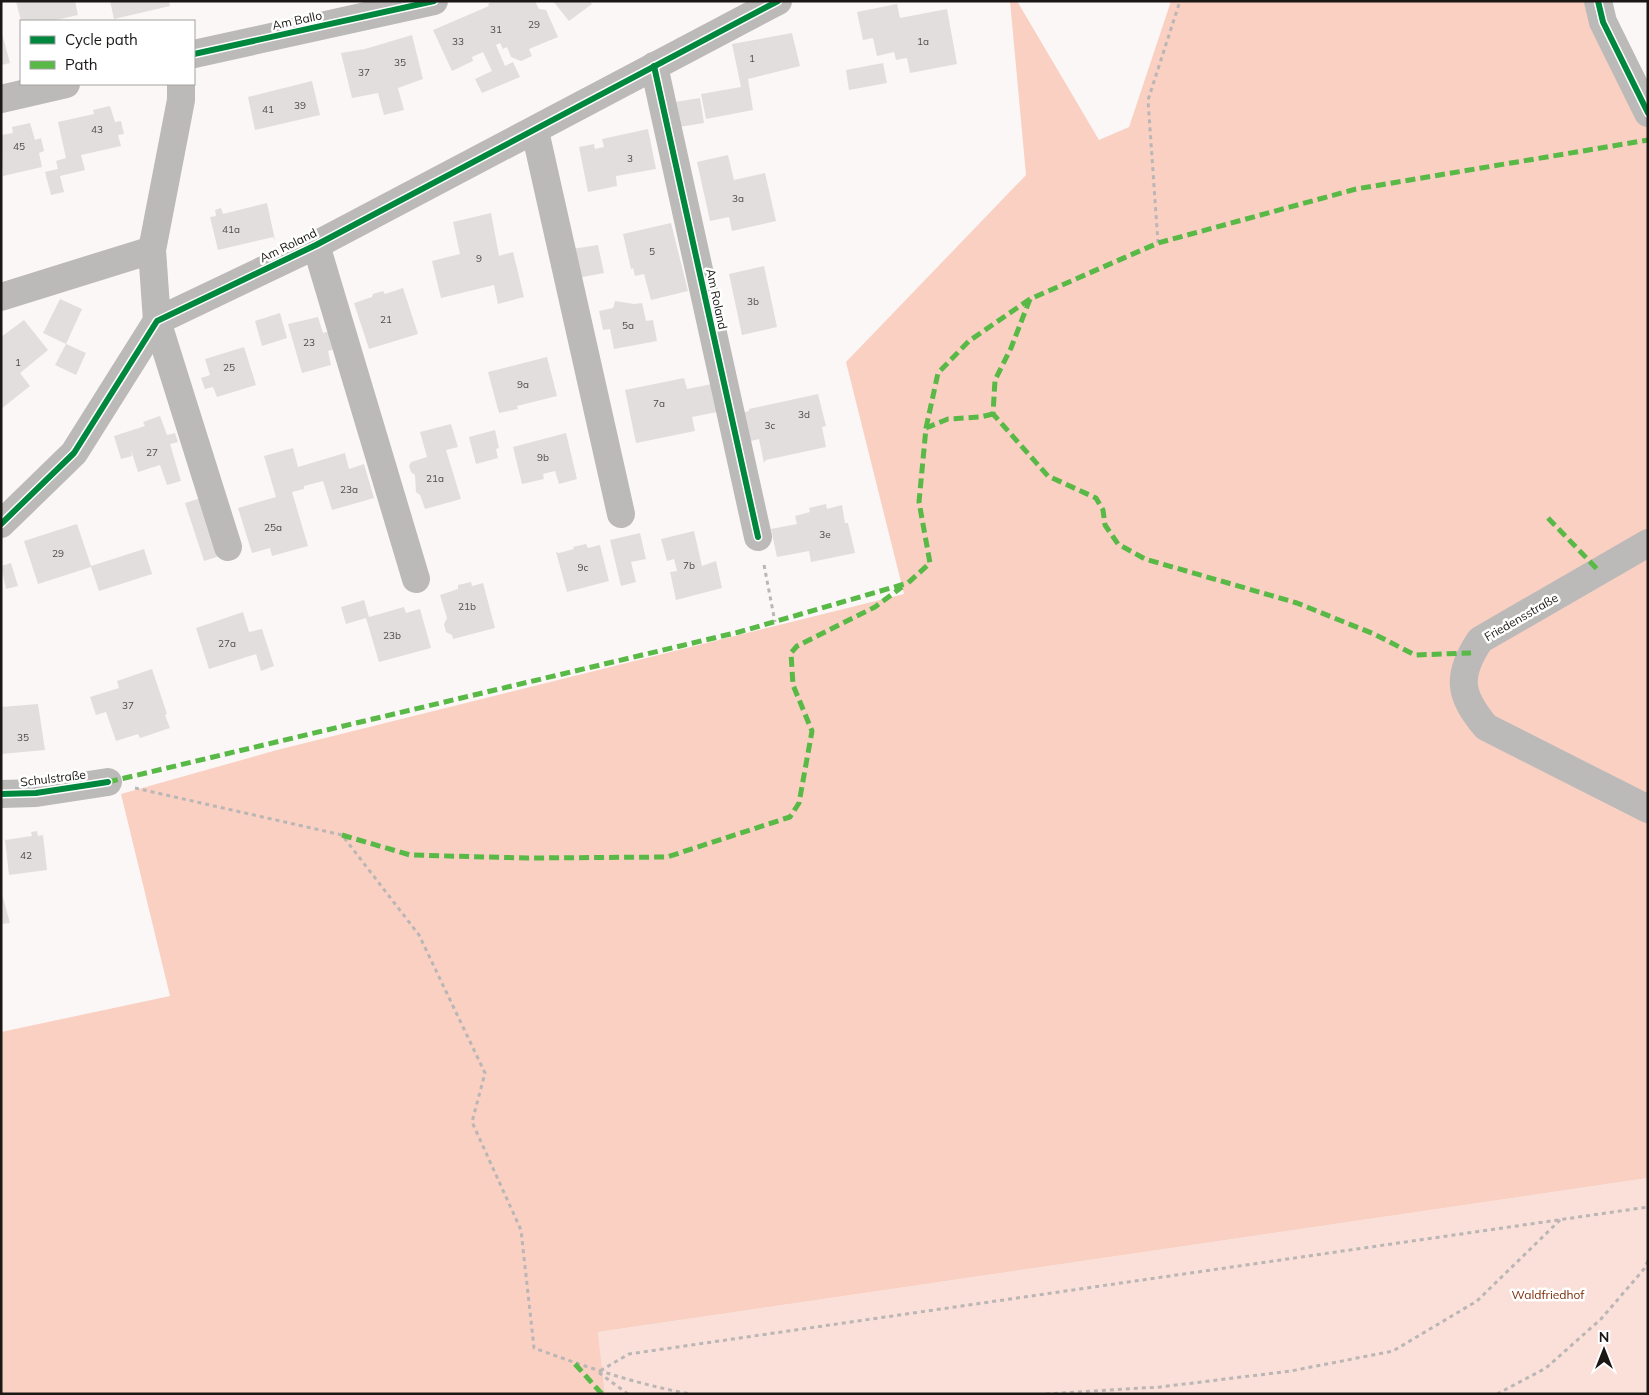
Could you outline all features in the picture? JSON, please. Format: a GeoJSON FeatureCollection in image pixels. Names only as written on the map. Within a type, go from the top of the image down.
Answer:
{"type":"FeatureCollection","features":[{"type":"Feature","properties":{"kind":"street","name":"Am Ballo"},"geometry":{"type":"LineString","coordinates":[[195,54],[434,1]]}},
{"type":"Feature","properties":{"kind":"street","name":"Am Roland"},"geometry":{"type":"LineString","coordinates":[[157,320],[316,244],[536,131],[778,1]]}},
{"type":"Feature","properties":{"kind":"street"},"geometry":{"type":"LineString","coordinates":[[1598,1],[1603,22],[1648,113]]}},
{"type":"Feature","properties":{"kind":"street","name":"Am Roland"},"geometry":{"type":"LineString","coordinates":[[654,66],[758,537]]}},
{"type":"Feature","properties":{"kind":"street"},"geometry":{"type":"LineString","coordinates":[[1,99],[62,85]]}},
{"type":"Feature","properties":{"kind":"street"},"geometry":{"type":"LineString","coordinates":[[181,85],[181,100],[152,250],[157,320],[228,547]]}},
{"type":"Feature","properties":{"kind":"street"},"geometry":{"type":"LineString","coordinates":[[536,131],[620,514]]}},
{"type":"Feature","properties":{"kind":"street","name":"Am Roland"},"geometry":{"type":"LineString","coordinates":[[316,244],[416,579]]}},
{"type":"Feature","properties":{"kind":"street"},"geometry":{"type":"LineString","coordinates":[[1,297],[152,250]]}},
{"type":"Feature","properties":{"kind":"street"},"geometry":{"type":"LineString","coordinates":[[1,524],[74,453],[157,320]]}},
{"type":"Feature","properties":{"kind":"street","name":"Friedensstraße"},"geometry":{"type":"LineString","coordinates":[[1648,543],[1480,640],[1471,653],[1465,670],[1463,691],[1470,708],[1486,727],[1648,809]]}},
{"type":"Feature","properties":{"kind":"street","name":"Schulstraße"},"geometry":{"type":"LineString","coordinates":[[1,794],[36,793],[108,782]]}},
{"type":"Feature","properties":{"kind":"path"},"geometry":{"type":"LineString","coordinates":[[1158,242],[1148,100],[1180,1]]}},
{"type":"Feature","properties":{"kind":"path"},"geometry":{"type":"LineString","coordinates":[[758,537],[775,622]]}},
{"type":"Feature","properties":{"kind":"path"},"geometry":{"type":"LineString","coordinates":[[108,782],[342,836],[419,934],[485,1073],[472,1122],[521,1230],[534,1348],[598,1372],[690,1394]]}},
{"type":"Feature","properties":{"kind":"path"},"geometry":{"type":"LineString","coordinates":[[598,1372],[628,1354],[1648,1207]]}},
{"type":"Feature","properties":{"kind":"path"},"geometry":{"type":"LineString","coordinates":[[1046,1394],[1170,1386],[1291,1370],[1393,1351],[1477,1301],[1562,1219]]}},
{"type":"Feature","properties":{"kind":"path"},"geometry":{"type":"LineString","coordinates":[[1497,1394],[1546,1368],[1601,1319],[1644,1269],[1648,1261]]}},
{"type":"Feature","properties":{"kind":"path"},"geometry":{"type":"LineString","coordinates":[[598,1372],[628,1394]]}},
{"type":"Feature","properties":{"kind":"green space","name":"Waldfriedhof"},"geometry":{"type":"Polygon","coordinates":[[[1648,1178],[1648,1394],[605,1394],[598,1332],[1648,1178]]]}},
{"type":"Feature","properties":{"kind":"shaded area"},"geometry":{"type":"Polygon","coordinates":[[[1010,1],[1017,1],[1099,140],[1129,127],[1171,1],[1586,1],[1648,118],[1648,1178],[598,1332],[605,1394],[1,1394],[1,1032],[170,996],[121,794],[277,750],[904,594],[846,362],[1026,175],[1010,1]]]}},
{"type":"Feature","properties":{"kind":"building"},"geometry":{"type":"Polygon","coordinates":[[[16,1],[75,1],[78,15],[56,20],[21,20],[16,1]]]}},
{"type":"Feature","properties":{"kind":"building"},"geometry":{"type":"Polygon","coordinates":[[[110,1],[169,1],[170,6],[114,19],[110,1]]]}},
{"type":"Feature","properties":{"kind":"building"},"geometry":{"type":"Polygon","coordinates":[[[493,1],[535,1],[539,9],[546,10],[558,37],[529,49],[532,56],[521,61],[511,57],[507,47],[503,49],[500,43],[496,45],[505,66],[513,62],[520,77],[482,93],[475,79],[492,71],[483,52],[472,57],[473,61],[452,71],[433,30],[489,6],[488,4],[493,1]]]}},
{"type":"Feature","properties":{"kind":"building"},"geometry":{"type":"Polygon","coordinates":[[[553,1],[590,1],[592,4],[569,21],[553,1]]]}},
{"type":"Feature","properties":{"kind":"building"},"geometry":{"type":"Polygon","coordinates":[[[897,4],[900,18],[947,9],[957,64],[910,73],[907,58],[896,60],[894,52],[877,56],[873,38],[863,40],[857,12],[897,4]]]}},
{"type":"Feature","properties":{"kind":"building"},"geometry":{"type":"Polygon","coordinates":[[[1,30],[10,63],[1,65],[1,30]]]}},
{"type":"Feature","properties":{"kind":"building"},"geometry":{"type":"Polygon","coordinates":[[[792,33],[800,66],[748,79],[753,110],[706,119],[701,94],[741,87],[732,44],[792,33]]]}},
{"type":"Feature","properties":{"kind":"building"},"geometry":{"type":"Polygon","coordinates":[[[412,35],[423,79],[398,88],[404,110],[384,115],[378,93],[352,98],[341,53],[365,49],[412,35]]]}},
{"type":"Feature","properties":{"kind":"building"},"geometry":{"type":"Polygon","coordinates":[[[883,63],[887,83],[849,90],[846,70],[883,63]]]}},
{"type":"Feature","properties":{"kind":"building"},"geometry":{"type":"Polygon","coordinates":[[[312,81],[320,115],[255,130],[248,97],[312,81]]]}},
{"type":"Feature","properties":{"kind":"building"},"geometry":{"type":"Polygon","coordinates":[[[700,98],[704,123],[679,127],[675,102],[700,98]]]}},
{"type":"Feature","properties":{"kind":"building"},"geometry":{"type":"Polygon","coordinates":[[[110,106],[115,122],[121,121],[124,134],[118,135],[121,146],[81,155],[85,170],[60,176],[64,192],[51,195],[45,172],[58,169],[56,161],[66,158],[58,122],[94,114],[93,110],[110,106]]]}},
{"type":"Feature","properties":{"kind":"building"},"geometry":{"type":"Polygon","coordinates":[[[30,123],[35,140],[41,138],[44,151],[39,153],[42,167],[3,176],[1,135],[13,133],[12,127],[30,123]]]}},
{"type":"Feature","properties":{"kind":"building"},"geometry":{"type":"Polygon","coordinates":[[[648,129],[656,169],[616,176],[617,186],[588,192],[579,147],[594,144],[595,149],[604,147],[602,139],[648,129]]]}},
{"type":"Feature","properties":{"kind":"building"},"geometry":{"type":"Polygon","coordinates":[[[728,155],[734,180],[765,173],[776,221],[732,231],[729,217],[710,221],[697,162],[728,155]]]}},
{"type":"Feature","properties":{"kind":"building"},"geometry":{"type":"Polygon","coordinates":[[[267,203],[275,240],[273,237],[218,250],[210,217],[216,216],[215,210],[221,208],[223,214],[267,203]]]}},
{"type":"Feature","properties":{"kind":"building"},"geometry":{"type":"Polygon","coordinates":[[[491,213],[499,256],[513,252],[524,297],[498,304],[494,285],[441,298],[432,261],[460,254],[453,222],[491,213]]]}},
{"type":"Feature","properties":{"kind":"building"},"geometry":{"type":"Polygon","coordinates":[[[671,223],[688,291],[651,300],[644,274],[635,276],[633,268],[631,269],[623,234],[671,223]]]}},
{"type":"Feature","properties":{"kind":"building"},"geometry":{"type":"Polygon","coordinates":[[[598,245],[604,273],[578,278],[572,249],[598,245]]]}},
{"type":"Feature","properties":{"kind":"building"},"geometry":{"type":"Polygon","coordinates":[[[764,266],[777,327],[742,335],[729,274],[764,266]]]}},
{"type":"Feature","properties":{"kind":"building"},"geometry":{"type":"Polygon","coordinates":[[[403,288],[418,334],[369,349],[354,303],[372,297],[373,294],[383,291],[385,294],[403,288]]]}},
{"type":"Feature","properties":{"kind":"building"},"geometry":{"type":"Polygon","coordinates":[[[60,299],[82,309],[66,344],[43,333],[60,299]]]}},
{"type":"Feature","properties":{"kind":"building"},"geometry":{"type":"Polygon","coordinates":[[[615,301],[634,304],[642,303],[646,321],[653,320],[657,341],[614,349],[610,329],[603,330],[599,311],[613,308],[615,301]]]}},
{"type":"Feature","properties":{"kind":"building"},"geometry":{"type":"Polygon","coordinates":[[[280,313],[287,338],[262,346],[255,321],[280,313]]]}},
{"type":"Feature","properties":{"kind":"building"},"geometry":{"type":"Polygon","coordinates":[[[318,317],[323,333],[330,331],[335,349],[328,351],[331,365],[302,373],[288,324],[318,317]]]}},
{"type":"Feature","properties":{"kind":"building"},"geometry":{"type":"Polygon","coordinates":[[[24,320],[48,350],[20,373],[30,386],[1,409],[1,337],[24,320]]]}},
{"type":"Feature","properties":{"kind":"building"},"geometry":{"type":"Polygon","coordinates":[[[66,344],[86,353],[76,375],[55,365],[66,344]]]}},
{"type":"Feature","properties":{"kind":"building"},"geometry":{"type":"Polygon","coordinates":[[[244,347],[256,385],[217,397],[213,387],[205,389],[201,378],[210,375],[205,359],[244,347]]]}},
{"type":"Feature","properties":{"kind":"building"},"geometry":{"type":"Polygon","coordinates":[[[547,357],[557,396],[517,406],[518,409],[499,413],[488,372],[547,357]]]}},
{"type":"Feature","properties":{"kind":"building"},"geometry":{"type":"Polygon","coordinates":[[[684,378],[687,389],[712,384],[717,412],[692,417],[695,431],[636,443],[625,390],[684,378]]]}},
{"type":"Feature","properties":{"kind":"building"},"geometry":{"type":"Polygon","coordinates":[[[818,394],[826,426],[822,427],[826,447],[766,460],[764,463],[759,439],[743,443],[737,414],[749,411],[749,409],[818,394]]]}},
{"type":"Feature","properties":{"kind":"building"},"geometry":{"type":"Polygon","coordinates":[[[160,416],[167,435],[175,433],[178,442],[170,444],[181,481],[167,485],[160,465],[138,472],[131,450],[132,456],[121,459],[114,436],[145,426],[143,422],[160,416]]]}},
{"type":"Feature","properties":{"kind":"building"},"geometry":{"type":"Polygon","coordinates":[[[451,424],[458,447],[446,450],[461,499],[425,509],[420,495],[416,492],[415,475],[411,472],[409,466],[411,462],[427,457],[420,432],[451,424]]]}},
{"type":"Feature","properties":{"kind":"building"},"geometry":{"type":"Polygon","coordinates":[[[495,430],[499,448],[496,449],[498,458],[476,464],[469,437],[495,430]]]}},
{"type":"Feature","properties":{"kind":"building"},"geometry":{"type":"Polygon","coordinates":[[[566,433],[577,479],[559,484],[555,471],[543,474],[544,479],[522,484],[513,447],[566,433]]]}},
{"type":"Feature","properties":{"kind":"building"},"geometry":{"type":"Polygon","coordinates":[[[293,448],[298,467],[345,453],[349,469],[364,464],[374,498],[332,510],[323,481],[304,486],[304,489],[292,492],[308,546],[272,556],[270,548],[252,553],[238,508],[276,497],[264,456],[293,448]]]}},
{"type":"Feature","properties":{"kind":"building"},"geometry":{"type":"Polygon","coordinates":[[[204,497],[223,555],[204,561],[185,503],[204,497]]]}},
{"type":"Feature","properties":{"kind":"building"},"geometry":{"type":"Polygon","coordinates":[[[826,504],[827,509],[842,505],[845,523],[848,523],[855,553],[811,562],[809,551],[777,557],[771,529],[797,524],[795,516],[810,512],[809,508],[826,504]]]}},
{"type":"Feature","properties":{"kind":"building"},"geometry":{"type":"Polygon","coordinates":[[[77,524],[91,566],[144,549],[152,574],[99,591],[91,567],[38,584],[24,541],[77,524]]]}},
{"type":"Feature","properties":{"kind":"building"},"geometry":{"type":"Polygon","coordinates":[[[694,531],[702,566],[716,561],[722,588],[676,600],[670,572],[677,571],[674,559],[667,561],[661,539],[694,531]]]}},
{"type":"Feature","properties":{"kind":"building"},"geometry":{"type":"Polygon","coordinates":[[[640,533],[646,559],[631,562],[636,582],[621,586],[610,540],[640,533]]]}},
{"type":"Feature","properties":{"kind":"building"},"geometry":{"type":"Polygon","coordinates":[[[586,544],[588,548],[600,545],[609,581],[567,592],[556,552],[574,549],[573,547],[586,544]]]}},
{"type":"Feature","properties":{"kind":"building"},"geometry":{"type":"Polygon","coordinates":[[[11,563],[18,586],[6,589],[1,566],[11,563]]]}},
{"type":"Feature","properties":{"kind":"building"},"geometry":{"type":"Polygon","coordinates":[[[471,582],[472,586],[483,583],[495,628],[453,639],[452,635],[446,632],[444,624],[447,618],[440,595],[458,589],[458,585],[471,582]]]}},
{"type":"Feature","properties":{"kind":"building"},"geometry":{"type":"Polygon","coordinates":[[[364,600],[369,617],[404,607],[406,613],[420,609],[431,648],[379,662],[366,618],[346,624],[341,607],[364,600]]]}},
{"type":"Feature","properties":{"kind":"building"},"geometry":{"type":"Polygon","coordinates":[[[243,612],[249,632],[262,629],[274,666],[261,671],[256,654],[209,669],[196,628],[243,612]]]}},
{"type":"Feature","properties":{"kind":"building"},"geometry":{"type":"Polygon","coordinates":[[[152,669],[170,728],[140,738],[138,734],[116,741],[106,712],[96,715],[90,697],[119,688],[117,681],[152,669]]]}},
{"type":"Feature","properties":{"kind":"building"},"geometry":{"type":"Polygon","coordinates":[[[38,704],[45,750],[1,754],[1,707],[38,704]]]}},
{"type":"Feature","properties":{"kind":"building"},"geometry":{"type":"Polygon","coordinates":[[[37,831],[38,836],[43,835],[47,870],[9,875],[5,840],[32,836],[31,832],[37,831]]]}},
{"type":"Feature","properties":{"kind":"building"},"geometry":{"type":"Polygon","coordinates":[[[2,894],[10,923],[1,924],[2,894]]]}},
{"type":"Feature","properties":{"kind":"marked path"},"geometry":{"type":"LineString","coordinates":[[926,428],[938,373],[969,341],[1030,299],[1158,243],[1356,189],[1648,140]]}},
{"type":"Feature","properties":{"kind":"marked path"},"geometry":{"type":"LineString","coordinates":[[1030,299],[1011,348],[995,380],[993,414],[1048,476],[1096,498],[1103,510],[1105,525],[1118,544],[1145,559],[1297,603],[1374,634],[1415,655],[1471,653]]}},
{"type":"Feature","properties":{"kind":"marked path"},"geometry":{"type":"LineString","coordinates":[[108,782],[739,632],[908,583],[930,563],[919,502],[926,428],[948,419],[980,417],[993,414]]}},
{"type":"Feature","properties":{"kind":"marked path"},"geometry":{"type":"LineString","coordinates":[[1548,518],[1600,572]]}},
{"type":"Feature","properties":{"kind":"marked path"},"geometry":{"type":"LineString","coordinates":[[342,835],[410,855],[527,858],[667,857],[790,817],[799,803],[812,731],[793,685],[791,653],[797,646],[875,607],[902,587]]}},
{"type":"Feature","properties":{"kind":"marked path"},"geometry":{"type":"LineString","coordinates":[[575,1364],[602,1394]]}},
{"type":"Feature","properties":{"kind":"cycle path"},"geometry":{"type":"LineString","coordinates":[[195,54],[434,1]]}},
{"type":"Feature","properties":{"kind":"cycle path"},"geometry":{"type":"LineString","coordinates":[[1,524],[74,453],[157,321],[316,245],[778,1]]}},
{"type":"Feature","properties":{"kind":"cycle path"},"geometry":{"type":"LineString","coordinates":[[1598,1],[1603,22],[1648,113]]}},
{"type":"Feature","properties":{"kind":"cycle path"},"geometry":{"type":"LineString","coordinates":[[654,66],[758,537]]}},
{"type":"Feature","properties":{"kind":"cycle path"},"geometry":{"type":"LineString","coordinates":[[1,794],[36,793],[108,782]]}}]}
